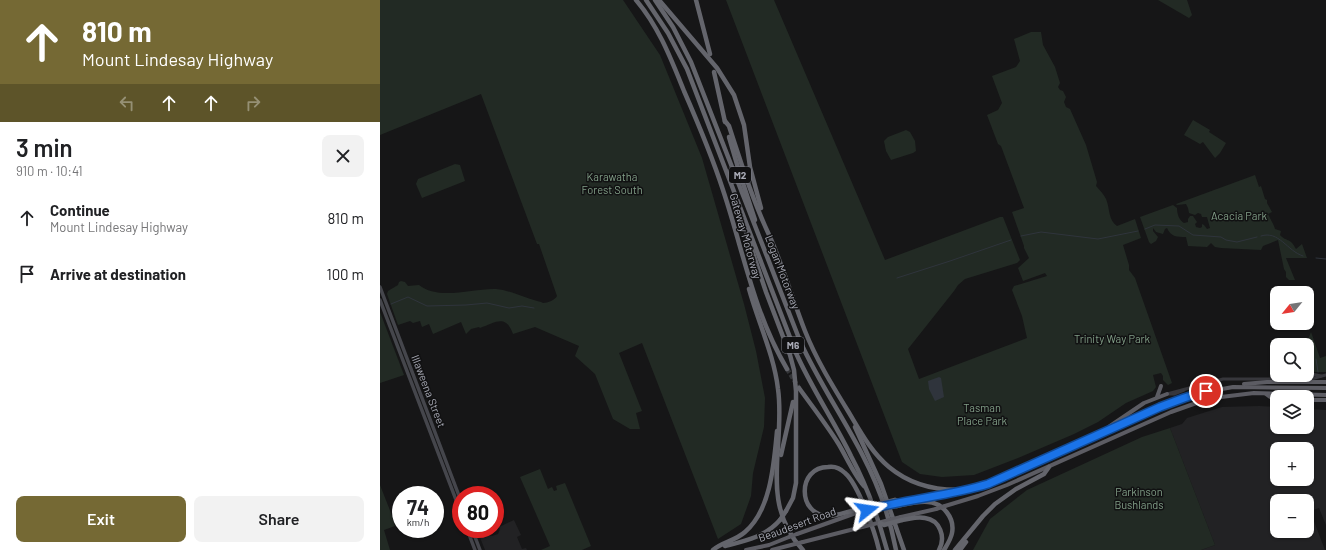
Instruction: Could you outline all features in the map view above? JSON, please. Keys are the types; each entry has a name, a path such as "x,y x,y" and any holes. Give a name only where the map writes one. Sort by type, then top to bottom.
{"highway":[{"name":"Gateway Motorway","path":"636,0 649,17 662,39 690,103 723,190 747,272 766,327 787,370"},
{"name":"Logan Motorway","path":"646,0 668,33 682,58 801,363 814,390 851,455 867,488 887,550"},
{"name":"Logan Motorway","path":"655,0 673,27 691,62 750,216 756,227 805,353 861,452 873,477 889,522 896,550"},
{"path":"659,0 717,68 734,95 742,118 755,187 770,237"},
{"path":"696,0 710,54"},
{"name":"Gateway Motorway","path":"714,72 725,121 739,171 755,218 756,227"},
{"path":"725,121 729,126 755,202 810,342 824,371 873,450 889,467 915,483 936,489 972,489"},
{"path":"712,550 755,538 767,531 780,520 786,511 793,498 796,484 797,389 794,370 736,204 736,194"},
{"path":"747,272 746,278 776,376 780,407 780,433 776,488 780,508 789,530 803,550"},
{"path":"879,550 870,522 862,502 847,475 836,467 826,467 815,471 808,478 804,490 806,500 810,507 816,512 823,515 833,516 856,511 897,502 972,489 1006,477 1170,403 1195,394 1238,385 1260,383 1326,382"},
{"path":"1157,397 1160,386"},
{"path":"1233,387 1326,388"},
{"path":"777,465 780,461 784,438 792,412 794,394 797,389"},
{"path":"797,389 838,442 860,481 867,488"},
{"path":"880,523 884,525 992,491 1192,404 1242,394 1264,393 1326,395"},
{"path":"1264,393 1270,397"},
{"path":"1104,432 1110,426 1137,408 1157,397 1167,394"},
{"path":"1314,400 1326,400"},
{"path":"712,550 736,539 745,532 755,522 764,507 772,468 778,412 780,407"},
{"path":"852,418 852,423 869,455 884,490 904,550"},
{"path":"955,550 971,529 995,504 1016,489 1044,474 1049,467"},
{"path":"878,507 884,508 897,502 927,502 938,505 944,509 949,516 952,528 950,540 944,550"},
{"name":"Beaudesert Road","path":"746,550 789,537 856,511 878,507"},
{"path":"902,519 922,517 935,523 941,530 942,536 939,550"},
{"name":"Beaudesert Road","path":"772,550 880,523"},
{"path":"960,550 969,537 971,529"}],"main road":[{"name":"Illaweena Street","path":"380,287 455,486"},
{"name":"Illaweena Street","path":"380,300 452,489"},
{"path":"470,538 475,550"},
{"path":"475,538 480,550"}],"street":[{"path":"1314,374 1324,376"},
{"path":"1314,378 1324,376"},
{"path":"1167,394 1223,379 1270,378"}],"shaded area":[{"path":"939,377 941,378 944,397 935,401 929,389 928,381"},
{"path":"1222,407 1270,407 1270,434 1314,434 1314,409 1326,410 1326,525 1319,508 1314,510 1314,494 1270,494 1270,538 1314,538 1314,521 1325,550 1201,550 1215,545 1170,428 1182,424 1187,418"},
{"path":"514,520 521,535 517,537 522,549 526,548 527,550 485,550 480,538 504,538 504,525"}],"green space":[{"name":"Karawatha Forest South","path":"380,0 623,0 660,55 702,158 756,351 765,398 764,427 753,473 751,496 741,524 718,539 642,343 619,353 642,411 636,413 640,429 630,429 613,419 595,374 575,356 579,346 535,327 513,334 507,324 500,321 480,328 471,329 466,334 461,322 433,334 429,324 422,327 420,321 413,323 410,321 398,325 387,294 388,291 398,285 401,281 405,282 408,286 419,285 427,290 446,293 496,289 543,303 555,299 557,296 539,244 537,244 481,94 380,135"},
{"name":"Tasman Place Park","path":"726,0 774,0 885,260 1003,217 1020,260 1017,263 965,279 958,285 908,349 919,379 1027,338 1022,316 1012,290 1014,286 1047,276 1045,273 1023,281 1018,268 1029,258 1024,248 1012,212 1024,208 1001,146 998,144 987,115 998,110 1002,103 992,76 1016,67 1020,61 1014,39 1031,32 1041,32 1043,45 1055,67 1060,83 1058,87 1063,91 1066,97 1064,102 1066,107 1070,109 1086,145 1097,182 1096,186 1106,199 1112,221 1117,226 1135,219 1141,238 1123,245 1129,270 1135,278 1172,383 1168,385 1163,380 1161,373 1153,375 1156,387 1153,391 1126,403 1098,422 1018,458 974,475 942,477 920,474 902,462"},
{"path":"1158,0 1187,0 1192,15 1189,18"},
{"path":"1193,120 1210,130 1209,132 1226,143 1215,158 1203,142 1200,144 1184,135"},
{"path":"906,130 910,132 915,141 916,151 891,160 886,151 884,141 888,137"},
{"path":"455,164 460,165 465,181 422,198 416,184 418,179"},
{"name":"Acacia Park","path":"1255,175 1259,187 1261,186 1265,199 1267,200 1272,212 1268,214 1275,229 1281,231 1280,235 1290,241 1296,249 1302,244 1307,258 1286,258 1295,280 1289,280 1286,277 1278,240 1263,246 1261,250 1221,248 1215,247 1211,243 1207,247 1188,246 1186,237 1175,236 1170,233 1167,228 1163,234 1156,232 1153,228 1153,231 1158,237 1156,241 1151,244 1149,242 1140,217 1173,205 1177,208 1179,217 1184,223 1188,222 1190,216 1193,216 1197,222 1195,224 1196,227 1202,227 1202,224 1207,229 1210,228 1207,217 1202,217 1201,214 1198,213 1195,215 1189,213 1186,204 1176,204"},
{"path":"380,312 404,375 380,383"},
{"path":"1311,332 1313,338 1309,338"},
{"path":"1314,341 1320,358 1326,356 1326,372 1315,372"},
{"name":"Parkinson Bushlands","path":"1170,428 1215,545 1201,550 973,550 990,519 1027,490 1142,437"},
{"path":"540,469 548,489 552,487 554,491 557,490 556,486 565,483 591,546 582,550 541,550 550,546 520,477"},
{"path":"380,485 392,516 392,527 384,530 390,550 380,550"}],"waterway":[{"path":"1145,229 1155,225 1179,226 1193,235 1221,237 1226,240 1237,242 1257,237"},
{"path":"1021,236 1041,232 1098,239 1138,231"},
{"path":"1261,236 1267,235 1278,238 1292,250 1303,256"},
{"path":"897,278 1011,240"},
{"path":"1316,258 1326,259"},
{"path":"391,304 408,297 427,306 487,303 509,308 522,306 534,308"},
{"path":"1316,359 1318,372"}],"tunnel":[{"path":"787,369 799,388"}],"route":[{"path":"867,510 901,502 959,492 997,481 1160,407 1206,391"}],"park label":[{"name":"Trinity Way Park","path":"1112,338"}]}
